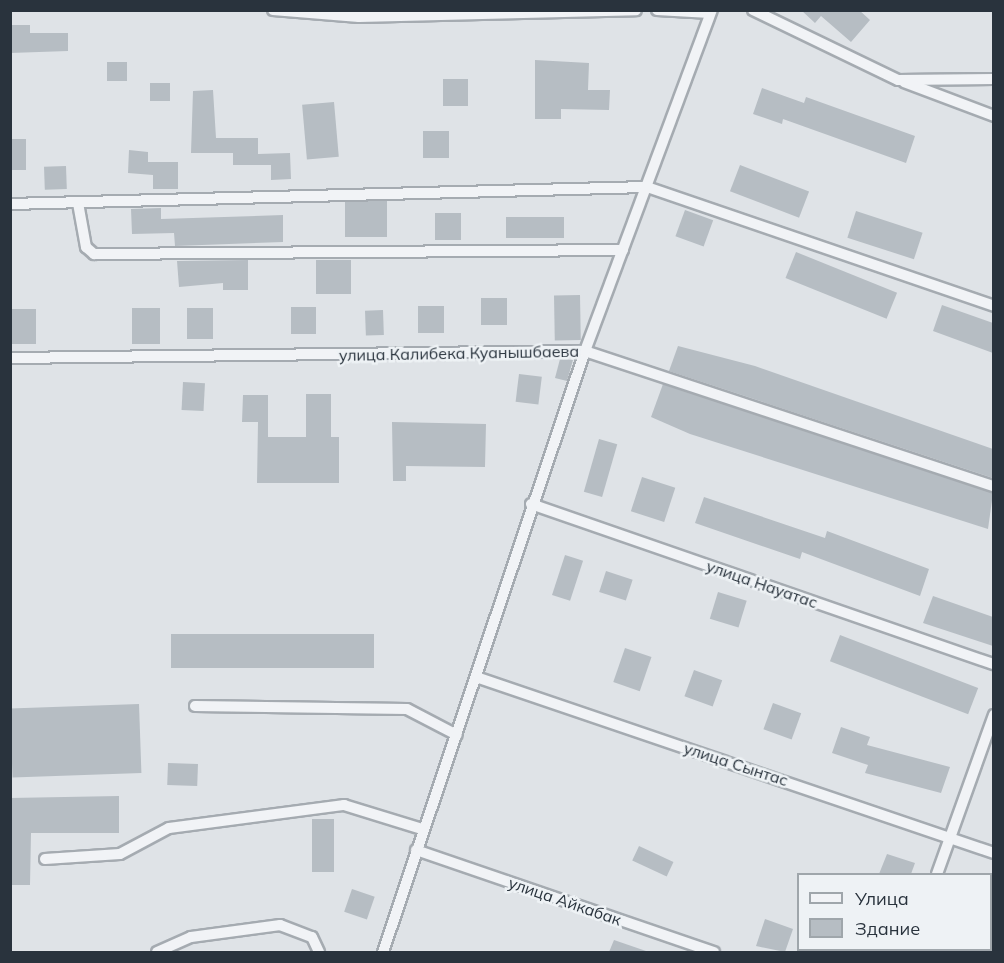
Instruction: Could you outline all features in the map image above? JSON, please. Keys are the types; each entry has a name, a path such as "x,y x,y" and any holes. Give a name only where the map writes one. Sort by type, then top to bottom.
{"street":[{"path":"273,10 359,17 636,10"},
{"path":"383,952 422,829 478,678 531,504 585,351 711,12 657,10"},
{"path":"753,10 898,80 993,116"},
{"path":"898,80 993,79"},
{"path":"10,204 647,187 993,306"},
{"path":"78,203 86,247 94,254 623,250"},
{"name":"улица Калибека Куанышбаева","path":"10,358 585,351 993,486"},
{"name":"улица Науатас","path":"531,504 993,664"},
{"name":"улица Сынтас","path":"478,678 952,837 993,853"},
{"path":"195,706 408,709 457,735"},
{"path":"937,873 952,837 993,715"},
{"path":"45,859 120,854 169,828 344,805 422,829"},
{"name":"улица Айкабак","path":"416,850 714,952"},
{"path":"157,952 191,937 280,925 312,937 319,952"}],"building":[{"path":"801,10 859,10 870,20 851,42 821,16 815,23"},
{"path":"10,25 30,25 30,33 68,33 68,51 10,53"},
{"path":"535,60 589,63 588,90 610,90 609,110 561,109 561,119 535,119"},
{"path":"107,62 127,62 127,81 107,81"},
{"path":"443,79 468,79 468,106 443,106"},
{"path":"150,83 170,83 170,101 150,101"},
{"path":"762,88 804,103 806,97 915,136 906,163 783,119 782,124 753,114"},
{"path":"213,90 216,138 258,138 258,154 290,153 291,179 271,180 271,165 233,165 233,153 191,153 193,91"},
{"path":"334,102 339,157 307,160 302,105"},
{"path":"423,131 449,131 449,158 423,158"},
{"path":"10,139 26,139 26,170 10,170"},
{"path":"129,150 148,152 148,162 178,162 178,189 153,189 153,175 128,173"},
{"path":"740,165 809,192 799,218 730,191"},
{"path":"66,166 67,189 45,190 44,167"},
{"path":"345,201 387,201 387,237 345,237"},
{"path":"161,208 161,219 283,215 283,242 175,246 174,233 132,234 131,209"},
{"path":"685,210 713,220 704,247 675,236"},
{"path":"856,211 923,233 914,259 847,238"},
{"path":"435,213 461,213 461,240 435,240"},
{"path":"506,217 564,217 564,238 506,238"},
{"path":"796,252 897,293 887,319 786,278"},
{"path":"248,260 248,290 223,290 223,283 179,287 177,261"},
{"path":"316,260 351,260 351,294 316,294"},
{"path":"554,295 580,295 581,340 555,340"},
{"path":"481,298 507,298 507,325 481,325"},
{"path":"942,305 993,323 993,353 933,331"},
{"path":"418,306 444,306 444,333 418,333"},
{"path":"291,307 316,307 316,334 291,334"},
{"path":"132,308 160,308 160,344 132,344"},
{"path":"187,308 213,308 213,339 187,339"},
{"path":"10,309 36,309 36,344 10,344"},
{"path":"383,310 384,335 366,336 365,311"},
{"path":"678,346 755,366 993,449 993,478 669,371"},
{"path":"560,359 573,360 567,381 555,378"},
{"path":"519,374 542,377 538,405 516,402"},
{"path":"183,382 205,383 204,411 182,410"},
{"path":"663,384 993,493 988,529 690,434 651,417"},
{"path":"306,394 331,394 331,437 339,437 339,483 257,483 258,422 242,422 243,395 268,395 268,437 306,437"},
{"path":"392,422 486,424 485,467 406,466 406,481 393,481"},
{"path":"599,439 617,444 602,497 584,492"},
{"path":"642,477 675,488 664,522 631,511"},
{"path":"704,497 825,538 827,531 929,569 920,596 802,552 800,559 695,523"},
{"path":"565,555 583,561 570,601 552,595"},
{"path":"606,571 633,580 626,601 599,592"},
{"path":"718,592 747,601 739,628 710,619"},
{"path":"933,596 993,617 993,646 923,623"},
{"path":"171,634 374,634 374,668 171,668"},
{"path":"840,635 978,688 968,714 830,661"},
{"path":"625,648 651,657 640,691 613,682"},
{"path":"694,670 722,680 713,707 684,696"},
{"path":"773,703 801,713 792,740 763,729"},
{"path":"139,704 141,773 12,777 10,709"},
{"path":"841,727 870,737 867,745 950,767 941,793 865,773 868,765 832,753"},
{"path":"168,763 198,764 197,786 167,785"},
{"path":"119,796 119,833 31,833 30,885 10,885 10,798"},
{"path":"312,819 334,819 334,872 312,872"},
{"path":"639,846 673,862 667,877 632,861"},
{"path":"887,854 915,863 911,873 879,873"},
{"path":"352,889 375,897 367,920 344,912"},
{"path":"765,919 793,929 785,952 756,946"},
{"path":"614,940 646,951 646,952 609,952"}]}
